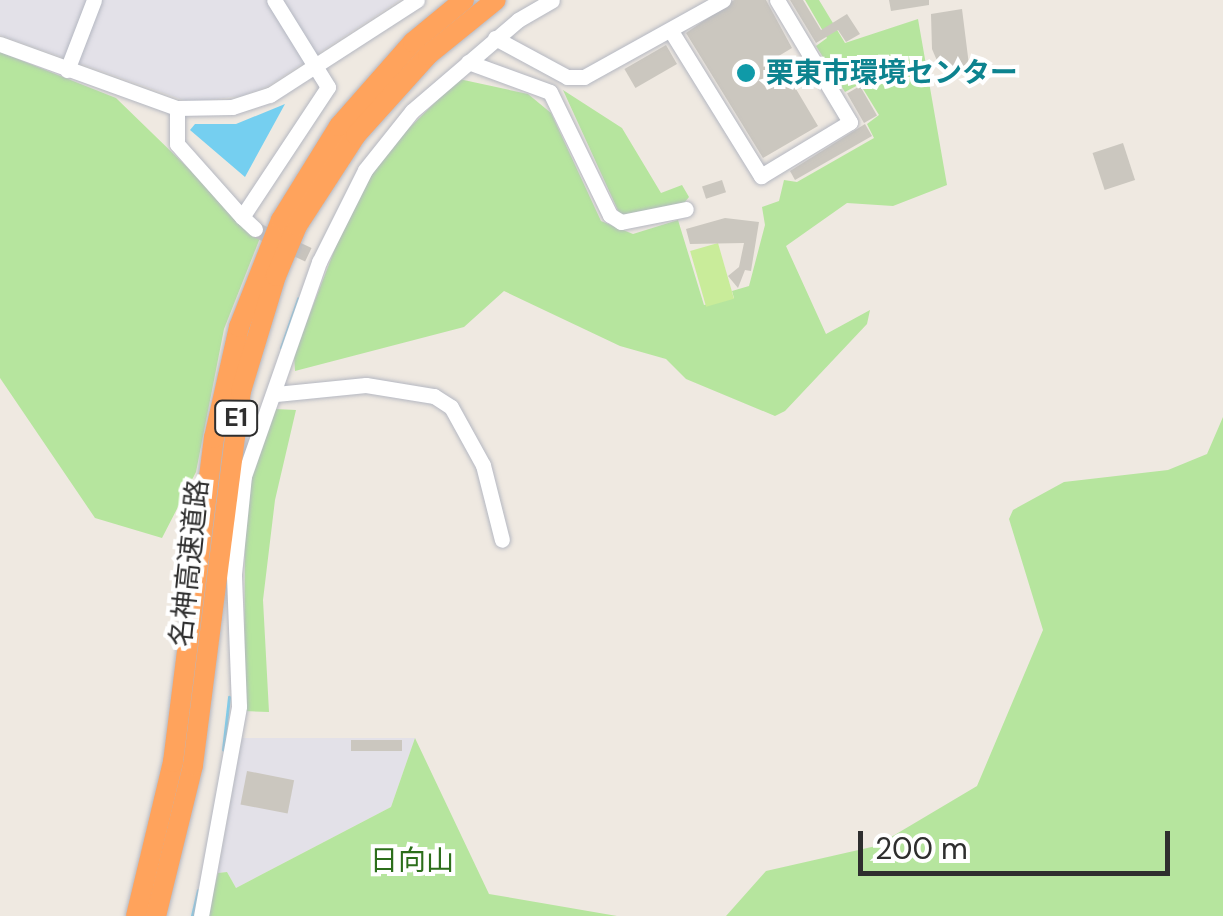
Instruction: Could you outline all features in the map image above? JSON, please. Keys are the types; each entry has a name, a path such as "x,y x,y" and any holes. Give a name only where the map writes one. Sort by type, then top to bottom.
{"highway":[{"name":"名神高速道路","path":"136,916 173,762 214,438 239,327 282,220 340,126 413,42 464,0"},
{"name":"名神高速道路","path":"156,916 193,765 241,391 276,276 306,211 356,135 428,56 496,0"}],"street":[{"path":"68,70 96,0"},
{"path":"242,216 325,98 318,67 274,0"},
{"path":"0,44 177,108 245,103 318,67 417,0"},
{"path":"201,916 239,706 234,574 244,476 276,394 314,258 364,170 412,112 495,38 552,0"},
{"path":"495,38 567,77 584,77 723,0"},
{"path":"671,31 761,176 850,122 778,0"},
{"path":"468,62 550,92 610,215 621,222 686,209"},
{"path":"177,108 176,144 255,229"},
{"path":"276,394 366,385 434,396 452,407 483,465 502,540"}],"shaded area":[{"path":"0,0 400,0 268,86 242,96 189,102 0,35"},
{"path":"242,738 415,738 391,807 236,888 227,872 218,873"}],"green space":[{"path":"805,0 819,0 845,43 918,19 947,185 893,206 847,203 786,246 826,334 870,310 867,324 785,411 775,416 686,379 666,359 620,346 504,291 464,327 295,371 294,355 353,202 394,143 459,79 528,94 551,113 601,221 633,234 678,220 704,305 734,298 732,291 749,286 765,225 762,207 779,201 784,180 797,182 874,138 867,124 879,115 860,84 845,92 816,46 827,38"},
{"path":"0,52 116,98 260,238 224,329 196,472 162,538 95,518 0,378"},
{"path":"563,90 622,128 661,193 682,185 689,197 684,203 621,217"},
{"path":"718,243 734,299 706,307 690,251"},
{"path":"275,409 296,410 275,500 263,600 269,712 244,711 245,526 254,463"},
{"path":"1223,417 1223,916 726,916 766,871 876,846 977,786 1043,630 1009,519 1013,510 1064,482 1168,470 1207,454"},
{"name":"日向山","path":"415,738 489,894 617,916 207,916 218,873 227,872 236,888 391,807"}],"water":[{"path":"285,104 245,177 190,130 195,124 236,124"}],"building":[{"name":"栗東市環境センター","path":"734,0 766,0 792,48 777,57 818,126 763,158 686,33"},
{"path":"790,0 803,0 821,30 847,14 860,34 846,42 838,30 816,43"},
{"path":"889,0 929,0 929,5 891,11"},
{"path":"962,9 969,65 941,70 932,49 931,14"},
{"path":"666,45 677,64 635,88 624,69"},
{"path":"860,86 877,115 864,123 847,94"},
{"path":"865,124 872,136 795,180 790,171"},
{"path":"1123,143 1135,180 1105,190 1093,153"},
{"path":"722,180 726,192 706,199 702,186"},
{"path":"725,218 759,222 751,271 745,270 738,288 728,276 739,267 744,243 690,244 686,229"},
{"path":"351,740 402,740 402,751 351,751"},
{"path":"247,771 294,780 288,814 241,804"}],"waterway":[{"path":"281,348 298,299"},
{"path":"223,750 229,697"},
{"path":"192,916 198,891"}],"tunnel":[{"path":"255,229 308,254"}],"place":[{"name":"栗東市環境センター","path":"746,73"}]}
